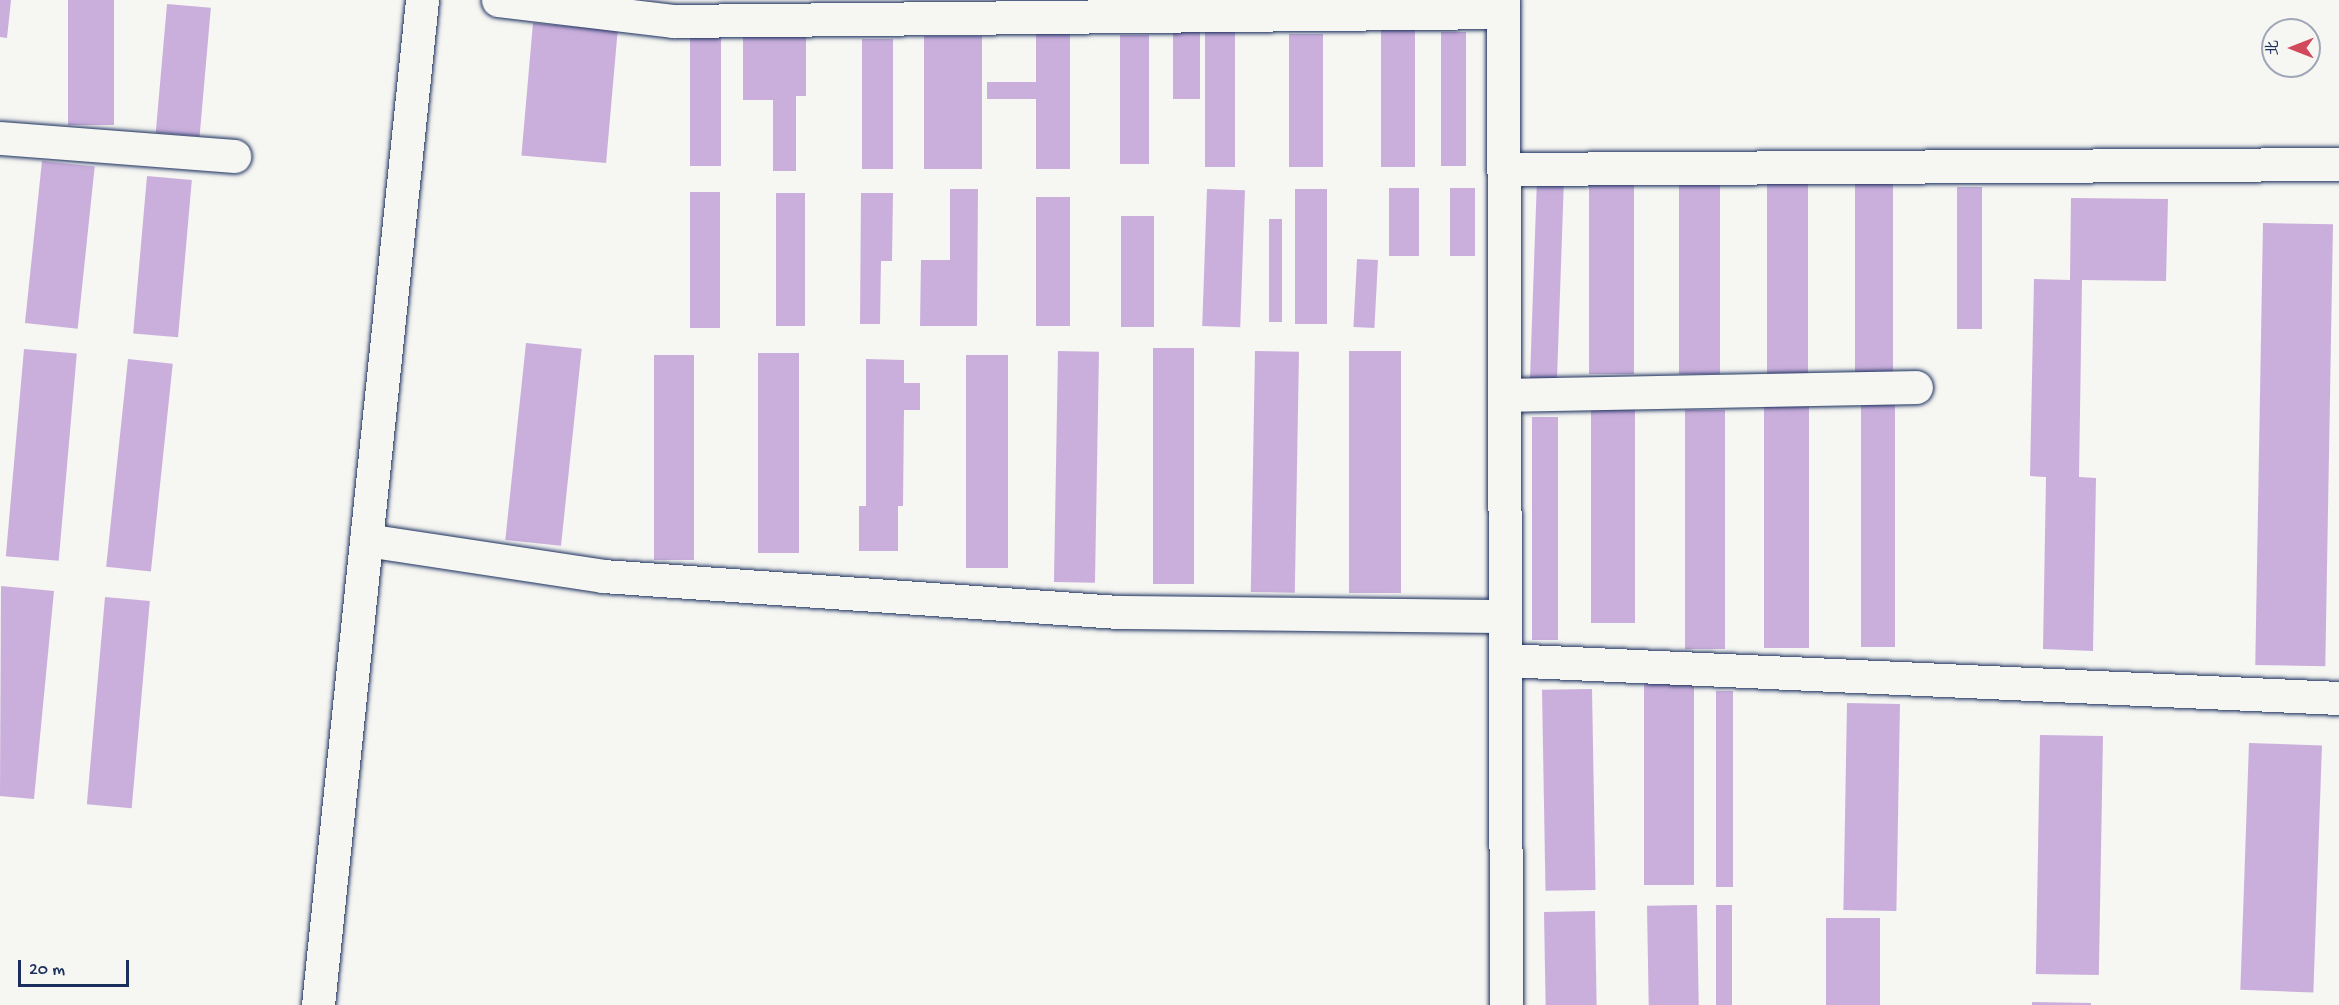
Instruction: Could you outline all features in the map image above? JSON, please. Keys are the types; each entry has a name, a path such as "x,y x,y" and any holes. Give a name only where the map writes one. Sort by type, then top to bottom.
{"street":[{"path":"318,1005 422,0"},
{"path":"498,0 673,21 1503,6 1506,1005"},
{"path":"0,138 234,156"},
{"path":"1504,170 2339,164"},
{"path":"1504,395 1916,387"},
{"path":"366,540 603,576 1107,611 1505,616"},
{"path":"1505,660 2339,698"}],"building":[{"path":"0,0 11,0 7,38 0,37"},
{"path":"68,0 114,0 114,125 68,125"},
{"path":"167,4 211,8 200,136 156,133"},
{"path":"533,23 618,30 606,163 521,155"},
{"path":"1381,29 1415,29 1415,167 1381,167"},
{"path":"1205,31 1235,31 1235,167 1205,167"},
{"path":"1173,32 1200,32 1200,99 1173,99"},
{"path":"1441,32 1466,32 1466,166 1441,166"},
{"path":"1036,33 1070,33 1070,169 1036,169 1036,99 987,99 987,82 1036,82"},
{"path":"1289,34 1323,34 1323,167 1289,167"},
{"path":"1120,35 1149,35 1149,164 1120,164"},
{"path":"690,36 721,36 721,166 690,166"},
{"path":"743,36 806,36 806,96 796,96 796,171 773,171 773,100 743,100"},
{"path":"924,36 982,36 982,169 924,169"},
{"path":"862,39 893,39 893,169 862,169"},
{"path":"42,161 95,167 78,329 25,323"},
{"path":"147,176 192,180 178,337 133,333"},
{"path":"1589,177 1634,177 1634,374 1589,374"},
{"path":"1537,178 1564,179 1557,383 1530,382"},
{"path":"1767,178 1808,178 1808,374 1767,374"},
{"path":"1679,180 1720,180 1720,374 1679,374"},
{"path":"1855,184 1893,184 1893,372 1855,372"},
{"path":"1957,187 1982,187 1982,329 1957,329"},
{"path":"1389,188 1419,188 1419,256 1389,256"},
{"path":"1450,188 1475,188 1475,256 1450,256"},
{"path":"950,189 978,189 977,326 920,326 921,260 950,260"},
{"path":"1207,189 1245,190 1240,327 1202,326"},
{"path":"1295,189 1327,189 1327,324 1295,324"},
{"path":"690,192 720,192 720,328 690,328"},
{"path":"776,193 805,193 805,326 776,326"},
{"path":"861,193 893,193 892,261 881,261 880,324 860,324"},
{"path":"1036,197 1070,197 1070,326 1036,326"},
{"path":"2071,198 2168,199 2166,281 2082,280 2079,477 2096,478 2093,651 2043,649 2046,477 2030,476 2034,279 2070,280"},
{"path":"1121,216 1154,216 1154,327 1121,327"},
{"path":"1269,219 1282,219 1282,322 1269,322"},
{"path":"2263,223 2333,224 2325,666 2255,665"},
{"path":"1357,259 1378,260 1374,328 1353,327"},
{"path":"526,343 582,349 561,546 505,540"},
{"path":"1153,348 1194,348 1194,584 1153,584"},
{"path":"24,349 77,354 59,561 6,556"},
{"path":"1058,351 1099,352 1095,583 1054,582"},
{"path":"1255,351 1299,352 1295,593 1251,592"},
{"path":"1349,351 1401,351 1401,593 1349,593"},
{"path":"758,353 799,353 799,553 758,553"},
{"path":"654,355 694,355 694,560 654,560"},
{"path":"966,355 1008,355 1008,568 966,568"},
{"path":"128,359 173,364 151,572 106,567"},
{"path":"866,359 904,360 904,383 920,383 920,410 904,410 903,506 898,506 898,551 859,551 859,506 866,506"},
{"path":"1861,403 1895,403 1895,647 1861,647"},
{"path":"1764,404 1809,404 1809,648 1764,648"},
{"path":"1591,407 1635,407 1635,623 1591,623"},
{"path":"1685,410 1725,410 1725,649 1685,649"},
{"path":"1532,417 1558,417 1558,640 1532,640"},
{"path":"1,586 54,591 34,799 0,796"},
{"path":"105,597 150,601 132,808 87,804"},
{"path":"1644,684 1694,684 1694,885 1644,885"},
{"path":"1592,689 1596,890 1546,891 1542,690"},
{"path":"1716,691 1733,691 1733,887 1716,887"},
{"path":"1847,703 1900,704 1896,911 1843,910"},
{"path":"2040,735 2103,736 2099,975 2036,974"},
{"path":"2249,743 2322,746 2313,992 2240,990"},
{"path":"1697,905 1699,1005 1649,1005 1647,906"},
{"path":"1716,905 1732,905 1732,1005 1716,1005"},
{"path":"1595,911 1597,1005 1546,1005 1544,912"},
{"path":"1826,918 1880,918 1880,1005 1826,1005"},
{"path":"2032,1002 2091,1003 2091,1005 2032,1005"}]}
